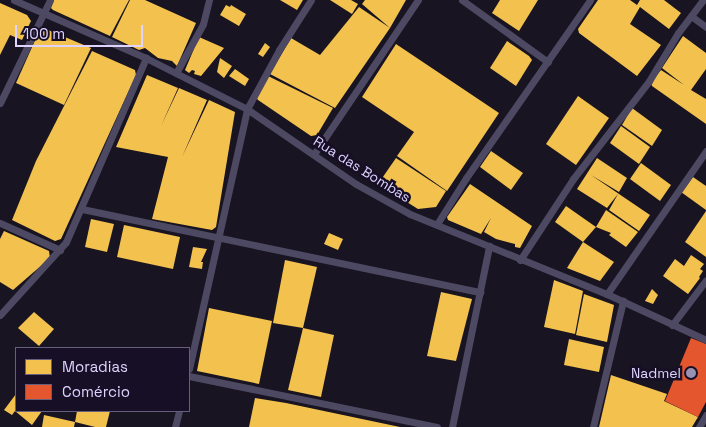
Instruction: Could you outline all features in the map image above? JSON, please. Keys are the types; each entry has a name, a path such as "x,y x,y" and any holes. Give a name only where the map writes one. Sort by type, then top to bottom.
{"street":[{"name":"Rua das Bombas","path":"14,0 146,58 246,109 384,201 520,260 607,294 706,340"},
{"path":"0,103 50,0"},
{"path":"176,73 203,24 209,0"},
{"path":"190,364 246,109 279,50 311,0"},
{"path":"314,154 418,0"},
{"path":"462,0 548,62"},
{"path":"437,224 466,178 590,0"},
{"path":"520,260 573,179 649,81 678,33 703,0"},
{"path":"691,16 706,26"},
{"path":"0,315 60,250 82,209 146,58"},
{"path":"607,294 706,151"},
{"path":"82,209 480,292"},
{"path":"0,224 60,250"},
{"path":"452,427 489,246"},
{"path":"672,325 706,280"},
{"path":"593,427 622,301"},
{"path":"190,376 437,427"},
{"path":"175,427 179,412"},
{"path":"699,427 706,415"}],"building: Moradias":[{"path":"54,0 129,0 110,36 53,10 51,8"},
{"path":"130,0 145,0 196,23 177,66 172,61 158,58 145,48 139,50 112,37"},
{"path":"280,0 303,0 297,10"},
{"path":"330,0 351,0 358,4 352,14"},
{"path":"365,0 406,0 390,28 362,4"},
{"path":"500,0 538,0 519,31 492,13"},
{"path":"598,0 630,0 637,5 640,0 664,0 681,13 669,29 640,7 630,24 661,45 637,76 579,33 578,29"},
{"path":"0,3 27,15 31,21 22,40 10,35 0,55"},
{"path":"226,5 230,7 231,5 246,14 239,26 220,15"},
{"path":"359,7 390,28 335,108 270,74 291,38 320,55"},
{"path":"41,27 91,48 64,105 16,83"},
{"path":"683,36 706,53 706,69 691,90 706,99 706,124 652,86 651,82 661,70 684,85 662,68"},
{"path":"199,37 224,48 201,76 194,74 195,71 192,70 189,73 185,70"},
{"path":"507,41 532,60 516,86 490,68"},
{"path":"265,43 270,47 263,57 258,54"},
{"path":"396,44 499,113 447,191 397,156 414,132 362,97"},
{"path":"92,51 135,70 136,75 61,239 55,241 12,220 36,161"},
{"path":"220,58 232,66 224,78 217,72"},
{"path":"235,69 249,79 245,86 229,76"},
{"path":"147,75 178,88 161,126 179,88 207,100 182,157 209,100 235,112 216,227 212,230 152,219 168,157 116,147"},
{"path":"268,76 333,108 317,135 311,136 258,100 256,97"},
{"path":"578,96 609,118 576,165 546,144"},
{"path":"632,108 662,130 652,146 622,125"},
{"path":"621,126 650,147 639,164 610,143"},
{"path":"491,151 523,173 511,190 480,167"},
{"path":"396,158 446,191 436,207 418,209 378,184"},
{"path":"597,158 627,178 619,192 591,175 650,215 639,231 609,210 618,194 607,208 577,189"},
{"path":"641,163 671,185 660,201 630,179"},
{"path":"693,177 706,186 706,210 681,192"},
{"path":"470,184 532,226 520,248 515,247 515,244 496,239 484,232 491,218 481,234 448,220 447,217"},
{"path":"566,206 596,227 583,242 555,222"},
{"path":"606,210 638,232 626,247 609,235 611,233 596,227"},
{"path":"706,211 706,257 685,242"},
{"path":"91,219 114,224 107,252 85,247"},
{"path":"124,225 180,237 173,269 117,257"},
{"path":"4,231 49,251 50,258 13,290 0,282 0,239"},
{"path":"329,233 343,239 338,250 324,244"},
{"path":"583,242 614,262 600,281 567,268"},
{"path":"193,247 207,249 201,262 203,262 202,269 189,267"},
{"path":"691,255 704,264 700,269 703,271 700,278 688,294 663,276 675,259 684,266"},
{"path":"285,260 317,267 303,328 273,323"},
{"path":"554,280 583,291 575,334 544,327"},
{"path":"652,289 658,295 653,304 645,301"},
{"path":"441,292 472,299 456,361 427,356"},
{"path":"584,294 614,305 607,342 576,335"},
{"path":"209,308 272,321 259,384 197,371"},
{"path":"34,312 54,329 39,346 18,328"},
{"path":"303,328 334,335 321,397 288,390"},
{"path":"569,339 604,347 599,372 564,365"},
{"path":"611,375 667,394 664,401 698,417 692,427 599,427"},
{"path":"15,395 15,411 12,415 4,410"},
{"path":"255,398 286,403 400,427 249,427"},
{"path":"16,412 41,412 32,425"},
{"path":"77,412 110,412 106,427 95,427 75,422"},
{"path":"44,415 75,422 74,427 42,427"}],"building: Comércio":[{"name":"Nadmel","path":"691,338 706,344 706,402 698,417 665,401"}],"place":[{"name":"Nadmel","path":"691,373"}]}
